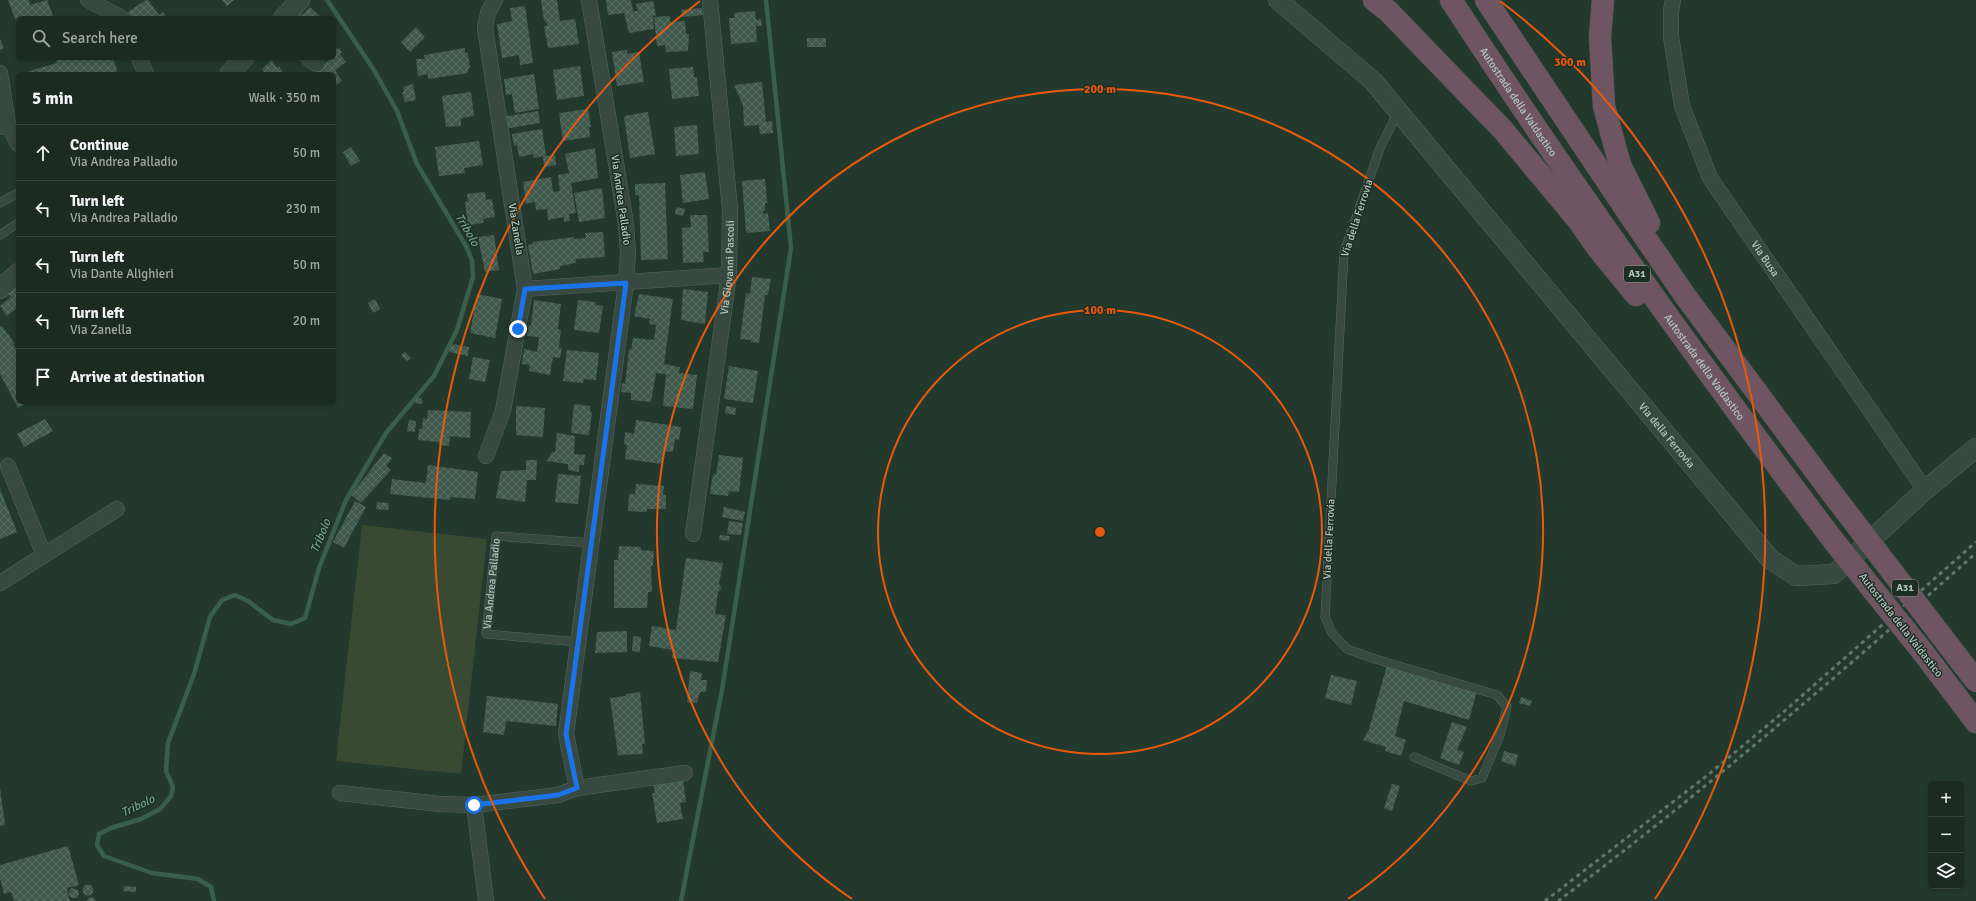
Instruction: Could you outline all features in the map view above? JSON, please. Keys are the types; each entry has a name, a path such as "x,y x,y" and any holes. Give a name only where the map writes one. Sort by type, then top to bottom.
{"highway":[{"name":"A31","path":"1374,0 1388,11 1503,130 1578,220 1599,250 1792,485"},
{"name":"Autostrada della Valdastico","path":"1451,0 1591,209 1683,338 1833,540 1922,651 1976,722"},
{"name":"A31","path":"1486,0 1631,217 1748,381 1976,681"},
{"name":"A31","path":"1603,0 1600,37 1604,106 1620,165 1645,217 1748,381"}],"street":[{"path":"88,0 118,16"},
{"path":"285,16 300,0"},
{"name":"Via Zanella","path":"486,456 503,411 525,289 485,28 488,13 495,0"},
{"name":"Via Andrea Palladio","path":"577,788 566,734 626,283 628,253 626,224 589,0"},
{"name":"Via Giovanni Pascoli","path":"693,534 729,274 730,209 710,0"},
{"name":"Via della Ferrovia","path":"1278,0 1373,81 1770,559 1796,576 1834,574 1925,490 1976,448"},
{"name":"Via Busa","path":"1674,0 1671,11 1670,37 1682,106 1710,178 1925,490"},
{"path":"140,60 145,72"},
{"path":"231,72 242,60"},
{"path":"0,72 4,126 16,141"},
{"path":"525,289 626,283 729,274"},
{"path":"0,289 16,275"},
{"path":"8,466 44,555"},
{"path":"0,583 117,509"},
{"path":"340,793 440,804 474,805 558,795 577,788 686,773"},
{"path":"474,805 486,901"}],"lane":[{"name":"Via della Ferrovia","path":"1398,111 1380,148 1344,252 1325,617 1332,633 1347,649 1375,659 1497,695 1507,707 1500,735 1482,778 1471,781 1414,757"},
{"path":"0,203 16,193"},
{"path":"0,235 16,224"},
{"name":"Via Andrea Palladio","path":"579,642 486,634 496,536 592,543"}],"green space":[{"path":"362,525 487,539 461,774 336,761"}],"building":[{"path":"8,0 29,0 30,5 47,0 53,16 16,16 16,22"},
{"path":"148,0 159,15 163,12 166,16 131,16 128,12"},
{"path":"222,0 234,0 227,6"},
{"path":"541,0 557,0 560,21 575,19 579,44 548,48 544,26 547,26 546,20 544,21"},
{"path":"606,0 631,0 633,11 638,11 636,4 653,1 656,15 653,16 654,29 629,33 624,13 608,15"},
{"path":"525,6 533,63 520,65 519,55 502,58 497,24 512,21 510,8"},
{"path":"310,7 320,16 290,16 296,9 302,15"},
{"path":"702,8 703,15 682,17 681,10"},
{"path":"755,11 756,20 761,19 762,26 756,26 757,42 731,44 729,18 735,18 734,13"},
{"path":"670,16 670,22 685,21 686,34 689,34 688,51 666,52 665,45 657,46 654,17"},
{"path":"416,27 425,37 410,52 401,42"},
{"path":"807,38 826,38 826,47 807,47"},
{"path":"0,39 4,48 0,50"},
{"path":"336,48 339,48 342,52 340,54 346,62 335,70 342,81 336,85 336,72 314,72 329,60 336,60"},
{"path":"465,48 465,53 468,53 470,68 468,69 468,73 428,79 428,74 418,76 416,59 425,59 424,55"},
{"path":"627,50 627,54 639,52 644,82 617,86 612,52"},
{"path":"56,60 114,60 117,72 26,72 57,63"},
{"path":"272,60 277,68 279,66 283,72 264,72 262,69"},
{"path":"580,66 584,96 557,100 553,70"},
{"path":"693,67 694,77 697,77 699,96 672,99 669,69"},
{"path":"534,74 539,109 515,113 512,94 506,95 504,79"},
{"path":"762,82 766,122 772,121 773,133 760,134 759,125 744,126 743,105 734,85"},
{"path":"413,84 416,100 405,102 402,92 404,92 403,87"},
{"path":"471,92 474,116 461,118 461,126 446,127 442,96"},
{"path":"588,109 591,127 589,127 590,137 563,141 559,113"},
{"path":"538,111 540,123 503,129 502,117"},
{"path":"648,112 655,154 630,158 624,116"},
{"path":"697,125 699,154 676,156 674,127"},
{"path":"542,129 546,156 555,155 556,165 544,167 543,156 534,158 533,154 519,157 517,145 514,146 512,134"},
{"path":"479,141 483,165 464,168 465,173 439,176 435,147"},
{"path":"351,147 360,161 351,166 343,152"},
{"path":"595,148 598,178 571,183 576,213 569,214 570,221 564,222 564,217 548,220 547,209 536,210 535,202 526,204 523,182 551,177 553,192 560,191 558,175 569,173 565,154"},
{"path":"705,172 709,199 683,203 680,175"},
{"path":"765,179 767,203 765,203 765,211 763,211 763,214 768,213 770,231 746,233 742,181"},
{"path":"665,183 668,259 641,260 639,195 635,195 635,184"},
{"path":"602,188 605,218 579,222 574,193"},
{"path":"485,192 486,200 492,199 495,217 483,219 484,223 468,225 465,202 468,202 467,194"},
{"path":"676,207 685,209 683,216 675,214"},
{"path":"690,215 707,215 709,252 703,252 704,262 683,263 682,228 691,227"},
{"path":"603,232 605,257 576,259 576,263 560,266 560,269 533,274 528,245 533,244 533,242 574,237 574,239 586,238 585,233"},
{"path":"494,235 499,270 485,272 478,237"},
{"path":"752,277 771,279 768,295 765,295 759,343 751,342 751,340 740,339 746,293 750,294"},
{"path":"16,287 16,309 7,316 0,306 11,297 8,293"},
{"path":"683,289 708,292 705,324 681,320"},
{"path":"477,294 502,299 495,338 470,333"},
{"path":"639,294 673,299 664,364 680,367 679,373 697,375 693,409 663,406 666,374 656,373 651,402 631,400 631,393 621,392 622,383 625,384 629,349 631,350 633,338 654,340 656,325 649,324 650,319 634,316"},
{"path":"375,299 380,309 373,313 368,303"},
{"path":"534,300 561,304 558,329 561,330 559,348 562,348 560,358 553,357 550,375 529,371 530,365 522,364 524,349 537,352 539,337 527,336 529,325 531,326"},
{"path":"578,300 596,302 595,305 603,306 599,333 574,330"},
{"path":"2,326 15,344 13,345 16,349 16,404 25,404 18,408 0,374 0,327"},
{"path":"452,344 469,347 468,356 449,352"},
{"path":"567,350 599,353 596,380 584,379 583,383 563,381"},
{"path":"405,352 411,358 407,361 401,355"},
{"path":"473,357 490,360 485,382 469,379"},
{"path":"729,366 758,371 753,403 724,399"},
{"path":"416,398 422,398 422,404 415,403"},
{"path":"574,404 590,406 590,412 592,412 589,435 571,433"},
{"path":"516,406 545,408 543,437 516,435"},
{"path":"726,406 736,408 735,415 725,413"},
{"path":"428,410 471,412 470,438 450,436 449,446 439,445 439,442 418,440 419,429 422,429 423,418 427,419"},
{"path":"45,419 53,431 24,447 17,434"},
{"path":"409,420 416,421 415,432 407,431"},
{"path":"636,420 681,427 679,440 675,439 673,452 664,451 662,464 625,459 627,445 624,444 625,432 634,434"},
{"path":"557,433 575,436 574,454 585,455 584,465 579,465 579,472 568,470 568,464 547,461 552,452 555,452"},
{"path":"384,453 392,458 386,466 391,470 361,503 351,495"},
{"path":"719,455 743,458 739,492 729,491 728,496 710,494 713,474 716,475"},
{"path":"526,460 537,460 536,480 527,480 525,502 496,498 501,471 526,470"},
{"path":"428,465 478,472 475,499 450,497 450,500 390,494 392,479 426,483"},
{"path":"558,474 581,476 578,504 555,502"},
{"path":"636,484 664,486 663,495 666,495 666,509 647,509 647,512 628,511 629,494 635,494"},
{"path":"0,489 17,532 0,539"},
{"path":"355,501 366,507 344,548 333,542"},
{"path":"377,502 389,503 388,510 376,509"},
{"path":"724,507 745,512 743,521 722,517"},
{"path":"729,521 743,523 741,535 727,534"},
{"path":"720,535 730,536 729,541 719,540"},
{"path":"619,546 641,547 641,550 654,551 653,566 651,566 652,592 648,592 647,608 614,608 614,560 618,560"},
{"path":"686,558 723,563 719,584 722,588 718,592 715,614 726,615 718,662 672,658 673,650 649,646 652,626 676,630"},
{"path":"627,631 627,652 595,653 597,632"},
{"path":"633,636 641,637 640,652 632,651"},
{"path":"1387,665 1477,691 1469,720 1404,701 1395,736 1406,740 1401,756 1385,751 1386,747 1363,740 1369,729"},
{"path":"690,671 702,673 701,680 707,680 706,692 700,692 697,703 687,702"},
{"path":"1331,675 1357,681 1351,705 1325,698"},
{"path":"640,692 645,744 642,744 643,754 618,755 610,698"},
{"path":"487,696 558,704 556,726 506,721 504,735 483,732"},
{"path":"1521,697 1532,701 1530,706 1519,703"},
{"path":"1452,722 1467,727 1457,750 1464,752 1459,765 1440,758"},
{"path":"1504,751 1518,755 1515,766 1501,761"},
{"path":"683,779 686,802 680,803 683,819 657,823 652,793 655,793 653,784"},
{"path":"1392,784 1400,786 1392,811 1384,808"},
{"path":"0,788 5,825 0,826"},
{"path":"68,846 79,885 67,888 70,901 14,901 11,892 4,894 0,878 0,865"},
{"path":"86,885 90,885 92,886 92,894 86,895 83,892 83,888"},
{"path":"124,886 136,887 136,892 123,891"},
{"path":"71,888 78,890 79,895 77,898 73,898 68,895"},
{"path":"90,897 94,898 96,901 86,901"}],"waterway":[{"name":"Tribolo","path":"214,901 211,887 198,879 152,873 104,856 97,845 99,834 111,828 141,819 160,809 171,796 173,787 166,771 168,743 194,674 210,617 222,600 235,595 248,601 273,620 291,624 305,618 319,568 346,500 386,433 434,376 457,330 473,277 472,260 466,246 417,164 397,111 374,70 327,0"},
{"path":"681,901 722,690 791,248 766,0"}],"railway":[{"path":"1545,901 1709,774 1787,709 1976,542"},
{"path":"1558,901 1666,818 1771,732 1976,553"}],"route":[{"path":"474,805 558,795 577,788 566,734 626,283 525,289 518,329"}]}
